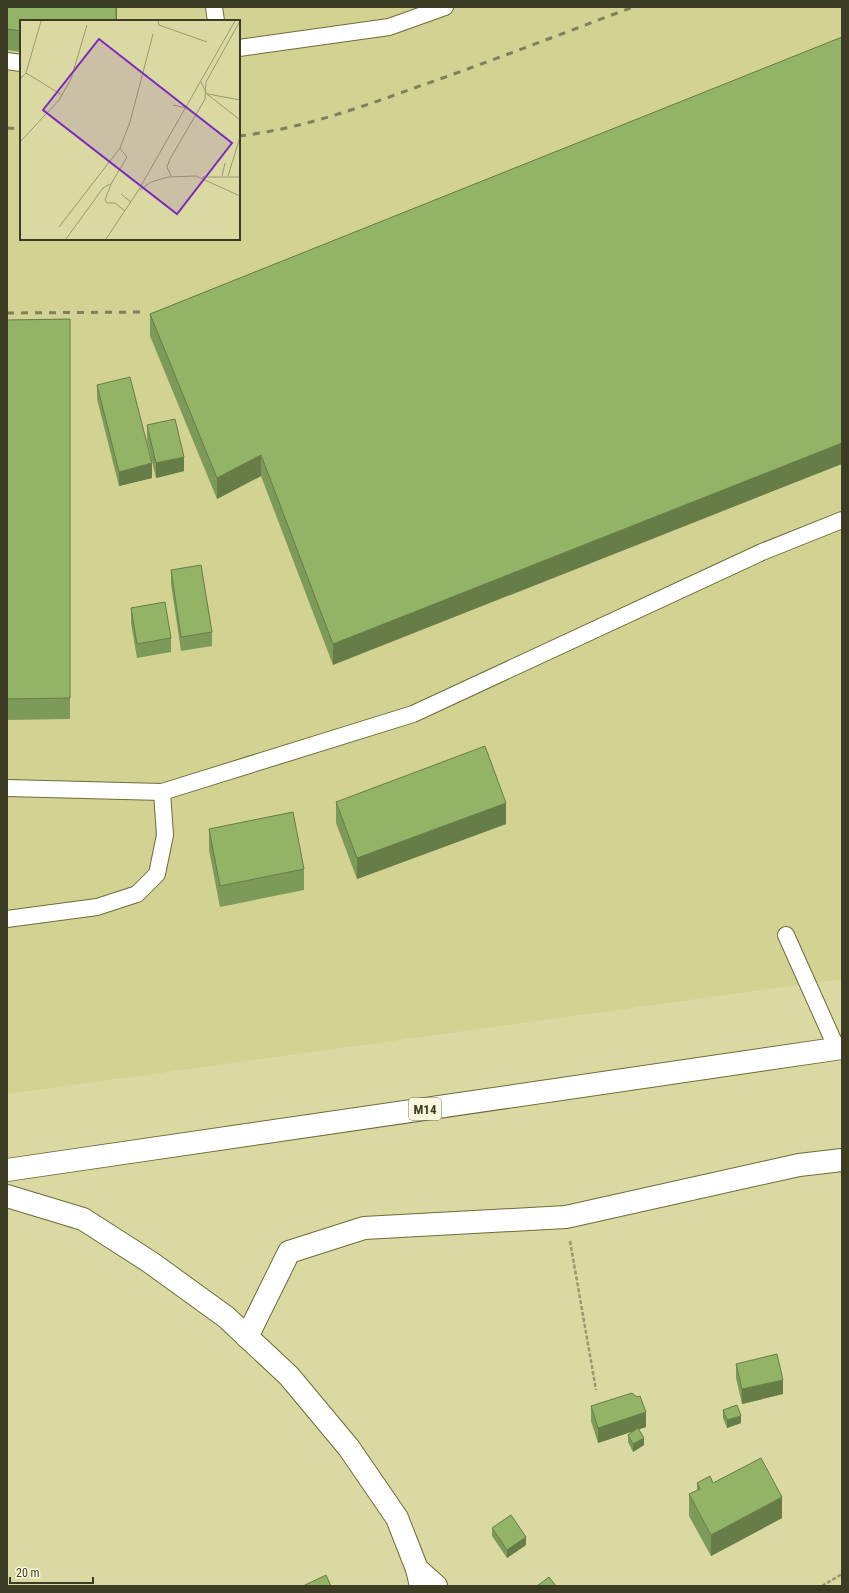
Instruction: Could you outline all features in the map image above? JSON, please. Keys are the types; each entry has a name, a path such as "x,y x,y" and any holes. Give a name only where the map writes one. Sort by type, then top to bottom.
{"main road":[{"name":"M14","path":"7,1170 840,1049"},
{"path":"248,1337 289,1252 364,1228 566,1217 799,1165 842,1160"},
{"path":"7,1196 83,1219 163,1271 226,1317 289,1376 349,1448 397,1518 419,1577 436,1586"}],"lane":[{"path":"214,7 216,20"},
{"path":"240,48 389,27 445,7"},
{"path":"7,61 20,63"},
{"path":"7,788 162,792 413,714 762,552 842,520"},
{"path":"7,919 97,908 137,894 157,874 165,835 162,792"},
{"path":"786,935 840,1049"}],"path":[{"path":"566,1217 596,1390"},
{"path":"822,1586 842,1574"}],"shaded area":[{"path":"7,7 842,7 842,979 7,1094"}],"building":[{"path":"7,7 116,7 116,20 20,20 20,31 7,29"},
{"path":"842,37 842,443 333,644 261,455 217,478 150,314"},
{"path":"70,319 70,698 7,699 7,320"},
{"path":"130,377 152,463 119,472 97,385"},
{"path":"175,419 184,457 156,463 147,425"},
{"path":"201,565 212,632 181,637 171,570"},
{"path":"165,602 171,638 137,644 131,608"},
{"path":"485,746 506,803 357,858 336,802"},
{"path":"293,812 304,869 220,886 209,829"},
{"path":"777,1354 783,1380 742,1389 736,1364"},
{"path":"632,1393 637,1397 640,1396 646,1412 598,1428 591,1406"},
{"path":"737,1405 741,1416 727,1420 723,1410"},
{"path":"638,1428 644,1438 633,1444 628,1435"},
{"path":"761,1458 782,1497 711,1535 689,1494 700,1489 697,1483 710,1476 713,1483"},
{"path":"511,1515 526,1537 507,1550 492,1528"},
{"path":"326,1575 331,1586 303,1586"},
{"path":"549,1577 556,1586 537,1586"}],"railway":[{"path":"240,136 262,133 307,123 351,110 471,68 633,7"},
{"path":"7,128 20,129"},
{"path":"7,313 145,312"}]}
